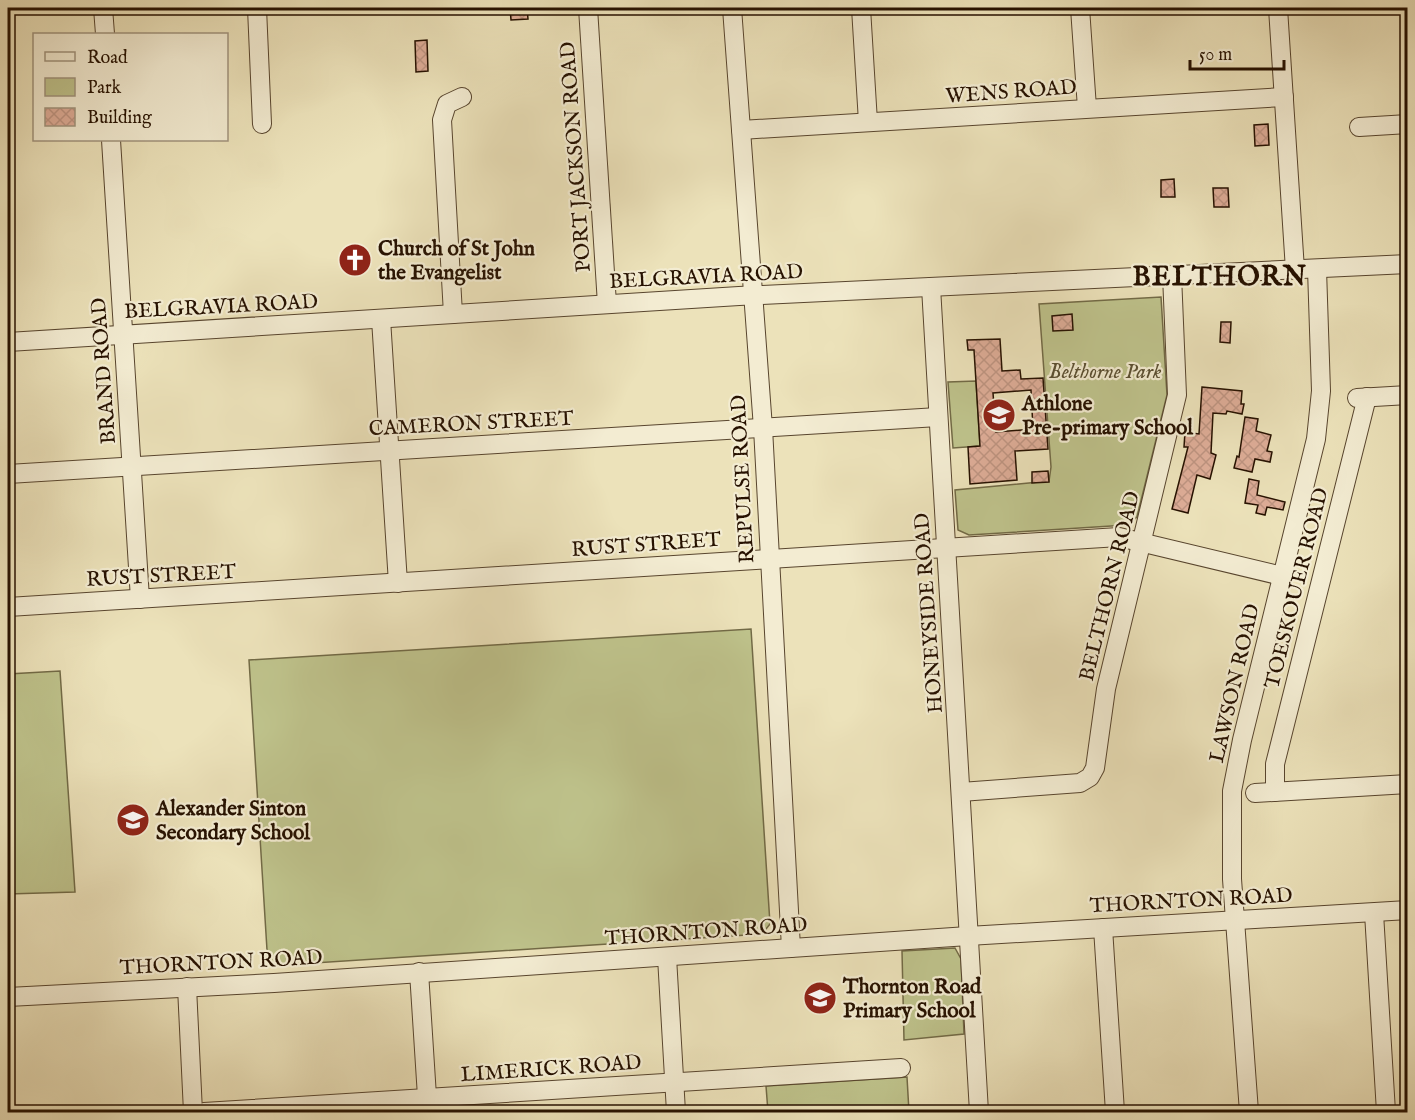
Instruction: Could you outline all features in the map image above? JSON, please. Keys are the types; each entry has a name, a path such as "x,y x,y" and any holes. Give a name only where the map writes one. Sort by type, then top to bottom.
{"street":[{"path":"103,8 105,33"},
{"path":"257,8 262,124"},
{"name":"PORT JACKSON ROAD","path":"588,8 607,304"},
{"name":"REPULSE ROAD","path":"732,8 763,428 791,948"},
{"path":"861,8 868,122"},
{"path":"1080,8 1087,108"},
{"path":"1278,8 1296,270"},
{"path":"453,314 442,120 447,104 462,97"},
{"name":"WENS ROAD","path":"741,130 1284,97"},
{"path":"1359,127 1407,124"},
{"name":"BRAND ROAD","path":"111,141 140,599"},
{"name":"BELGRAVIA ROAD","path":"8,342 607,304 1407,264"},
{"name":"LAWSON ROAD","path":"1249,1113 1237,920 1232,879 1232,791 1242,740 1309,473 1319,418 1320,345 1317,269"},
{"name":"BELTHORN ROAD","path":"961,792 1080,783 1090,777 1095,768 1106,689 1177,395 1172,275"},
{"name":"HONEYSIDE ROAD","path":"931,287 979,1113"},
{"path":"381,319 398,583"},
{"name":"TOESKOUER ROAD","path":"1275,792 1275,764 1362,397 1407,395"},
{"name":"CAMERON STREET","path":"8,474 938,417"},
{"name":"RUST STREET","path":"8,607 1103,537 1143,540 1282,576"},
{"path":"1255,793 1407,783"},
{"name":"THORNTON ROAD","path":"8,997 1407,910"},
{"path":"1374,913 1386,1113"},
{"path":"1103,928 1115,1113"},
{"path":"667,957 676,1113"},
{"path":"419,972 428,1105"},
{"path":"187,987 193,1113"},
{"name":"LIMERICK ROAD","path":"204,1113 428,1105 675,1083 901,1068"}],"green space":[{"name":"Belthorne Park","path":"1161,297 1167,395 1137,517 1127,525 969,535 958,530 955,490 1049,481 1051,467 1039,304"},
{"path":"976,381 980,446 953,448 948,382"},
{"path":"751,629 770,924 762,934 268,966 249,660"},
{"path":"60,671 75,892 8,894 8,674"},
{"path":"955,948 961,959 964,1034 904,1040 902,951"},
{"path":"907,1077 909,1112 768,1112 766,1086"}],"building":[{"path":"510,8 527,8 528,19 511,20"},
{"path":"427,40 428,71 416,72 415,41"},
{"path":"1268,124 1269,145 1255,146 1254,125"},
{"path":"1174,179 1175,197 1161,197 1161,180"},
{"path":"1213,188 1228,188 1229,207 1214,207"},
{"path":"1072,314 1073,330 1053,331 1052,316"},
{"path":"1221,322 1231,322 1230,343 1220,342"},
{"path":"1000,339 1002,371 1020,370 1021,379 1043,378 1048,449 1015,451 1017,480 970,484 968,447 980,446 974,350 968,350 967,340","holes":["1031,390 1033,429 996,432 993,393"]},
{"path":"1202,387 1242,391 1241,404 1244,404 1242,414 1227,411 1226,414 1213,413 1211,453 1216,455 1210,479 1197,475 1188,513 1172,509 1188,447 1184,447 1185,432 1199,434"},
{"path":"1245,417 1258,419 1256,431 1271,435 1267,451 1272,452 1270,462 1255,459 1252,472 1234,468 1237,456 1239,457"},
{"path":"1048,471 1049,482 1032,483 1032,472"},
{"path":"1249,479 1259,481 1257,495 1285,502 1283,510 1267,507 1265,515 1256,513 1258,505 1245,503"}],"place":[{"name":"Church of St John the Evangelist","path":"355,260"},
{"name":"Athlone Pre-primary School","path":"999,415"},
{"name":"Alexander Sinton Secondary School","path":"133,820"},
{"name":"Thornton Road Primary School","path":"820,998"}],"district":[{"name":"BELTHORN","path":"1220,276"}]}
